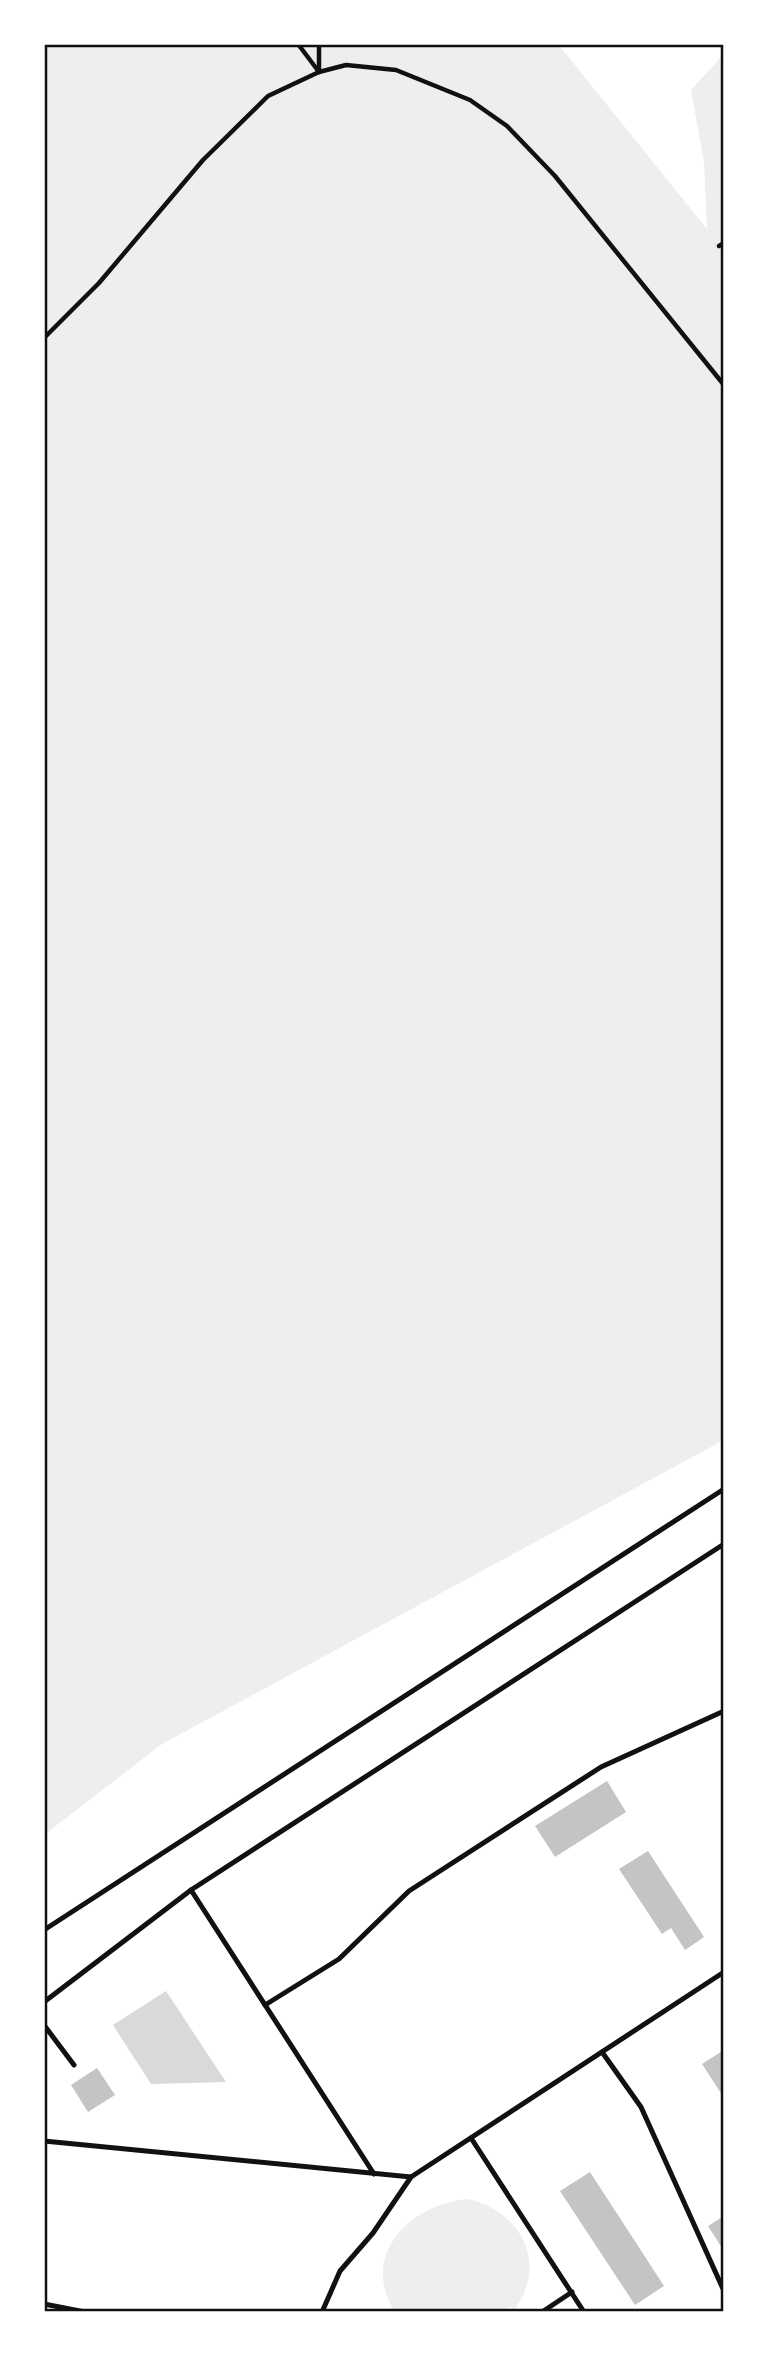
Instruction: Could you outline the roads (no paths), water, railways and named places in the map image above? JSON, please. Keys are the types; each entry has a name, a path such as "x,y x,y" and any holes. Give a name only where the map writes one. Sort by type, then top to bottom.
{"lane":[{"path":"44,1930 724,1489"},
{"path":"44,2002 191,1890 724,1544"},
{"path":"265,2005 339,1959 410,1891 601,1767 724,1711"},
{"path":"191,1890 374,2174"},
{"path":"322,2312 340,2271 373,2233 411,2178 724,1972"},
{"path":"44,2025 74,2065"},
{"path":"602,2052 641,2107 724,2291"},
{"path":"471,2138 584,2312"},
{"path":"44,2141 411,2178"},
{"path":"542,2312 572,2292"},
{"path":"44,2304 85,2312"}]}
